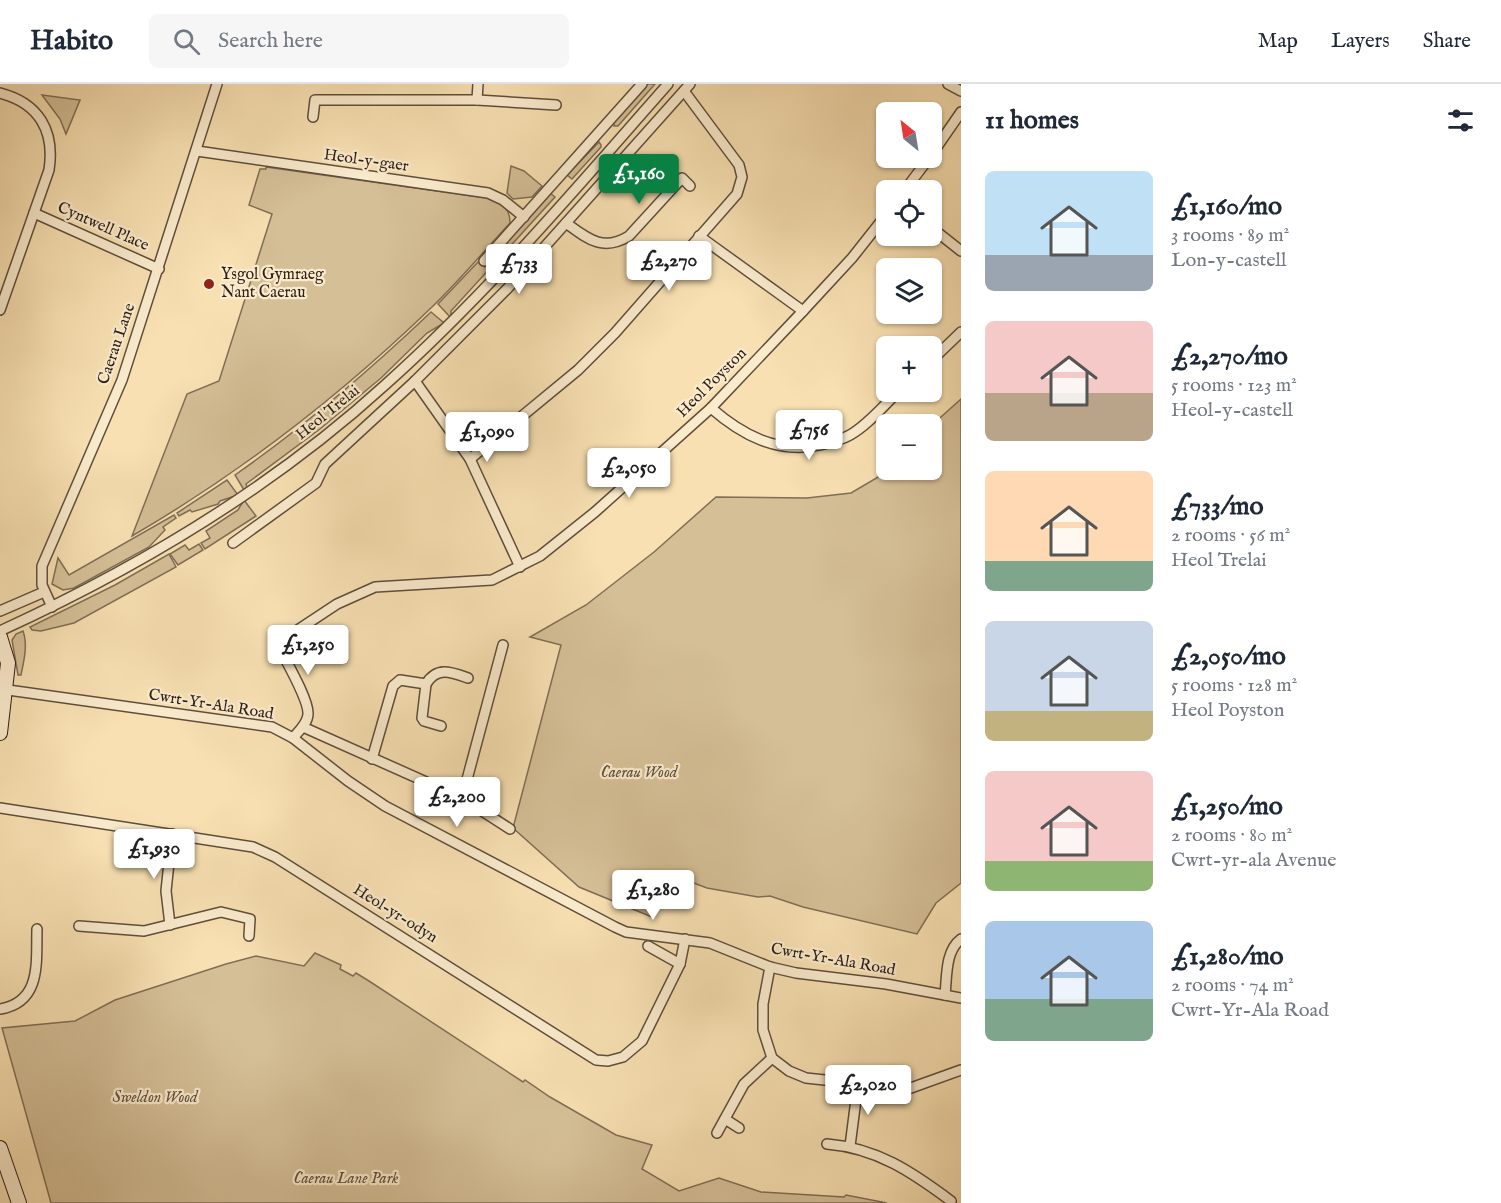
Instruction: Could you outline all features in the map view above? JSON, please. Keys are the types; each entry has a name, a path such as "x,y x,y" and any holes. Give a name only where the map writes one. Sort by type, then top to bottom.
{"street":[{"name":"Caerau Lane","path":"52,607 45,592 41,575 42,566 115,399 159,269 217,84"},
{"path":"477,100 478,84"},
{"path":"484,261 642,84"},
{"name":"Heol Trelai","path":"0,631 124,570 202,524 280,471 361,407 450,324 668,84"},
{"path":"470,459 578,370 623,324 737,194 742,177 739,165 687,88"},
{"name":"Heol Trelai","path":"234,543 316,483 325,464 415,381 507,289 687,88"},
{"path":"0,93 32,108 43,122 50,138 49,170 0,310"},
{"path":"313,117 315,100 477,100 556,105"},
{"path":"942,140 961,112"},
{"path":"601,130 616,143"},
{"name":"Heol-y-gaer","path":"197,151 488,193 504,200 524,217"},
{"path":"566,223 596,242 609,244 620,241 629,236 682,178 690,186"},
{"name":"Cyntwell Place","path":"34,213 159,269"},
{"name":"Heol Poyston","path":"303,727 309,714 305,700 279,647 284,639 337,604 375,587 492,580 540,556 595,512 711,408 852,258 876,228"},
{"path":"699,236 803,311"},
{"path":"942,236 961,251"},
{"path":"942,350 961,332"},
{"path":"415,381 470,459 520,567"},
{"path":"711,408 729,423 767,443 787,447 810,447 830,443 850,435 887,402"},
{"path":"0,611 45,592"},
{"path":"0,637 8,663 3,690 0,733"},
{"path":"462,798 501,666 503,645"},
{"path":"441,726 422,718 426,684 438,672 446,671 468,678"},
{"path":"372,759 393,686 405,679 426,684"},
{"name":"Cwrt-Yr-Ala Road","path":"3,690 272,727 293,738 348,781 385,806 626,932 710,943 770,967 796,973 886,984 961,998"},
{"path":"293,738 303,727 462,798 510,829"},
{"name":"Heol-yr-odyn","path":"0,808 253,848 275,856 596,1060 608,1061 623,1057 642,1041 680,964 685,939"},
{"path":"170,925 166,891 172,834"},
{"path":"79,926 144,931 221,912 250,919 249,936"},
{"path":"0,1009 21,1001 32,988 37,929"},
{"path":"945,995 951,954 955,944 961,939"},
{"path":"648,946 680,964"},
{"path":"770,967 763,1004 763,1030 772,1058 789,1071 806,1078 908,1089 959,1070 961,1081"},
{"path":"717,1133 744,1084 772,1058"},
{"path":"850,1146 858,1084"},
{"path":"725,1119 739,1128"},
{"path":"827,1144 850,1146 892,1162 917,1176 951,1201 950,1203"},
{"path":"0,1148 19,1203"}],"green space":[{"path":"647,84 655,84 618,126 614,126 614,121"},
{"path":"42,95 80,100 66,134 60,119"},
{"path":"599,142 601,147 572,179 567,175"},
{"path":"511,166 524,171 542,186 532,197 513,199 507,193"},
{"path":"266,167 494,199 506,208 510,223 432,307 326,401 251,459 132,536 187,394 219,381 272,214 249,205 260,169 266,169"},
{"path":"550,193 555,197 451,311 451,318 438,304 478,262 485,267"},
{"path":"431,312 444,323 427,333 381,378 320,429 246,484 247,487 244,490 235,475 336,397"},
{"name":"Caerau Wood","path":"961,399 961,883 936,903 917,934 803,907 770,896 758,897 707,888 675,876 652,917 579,887 513,828 561,645 530,637 586,605 654,552 716,497 807,498 851,493 876,478 942,480 942,416"},
{"path":"227,480 238,495 220,501 218,504 192,512 190,510 179,516 177,513"},
{"path":"244,500 256,516 205,549 201,543 210,538 206,531 238,510"},
{"path":"174,515 176,518 163,527 165,530 149,547 74,588 63,590 52,584 58,558 69,575"},
{"path":"199,544 203,550 178,565 170,554 185,545 189,550"},
{"path":"169,554 176,567 74,623 41,631 32,630 30,627 115,585"},
{"path":"23,631 25,653 21,675 18,675 12,640 16,634"},
{"name":"Sweldon Wood","path":"315,953 341,965 340,969 353,976 356,973 523,1082 525,1080 616,1135 652,1145 642,1169 679,1191 719,1178 761,1192 844,1197 846,1195 887,1203 51,1203 2,1028 75,1021 115,1000 256,956 304,966"}],"place":[{"name":"Ysgol Gymraeg Nant Caerau","path":"209,284"}],"park label":[{"name":"Caerau Lane Park","path":"346,1179"}]}
